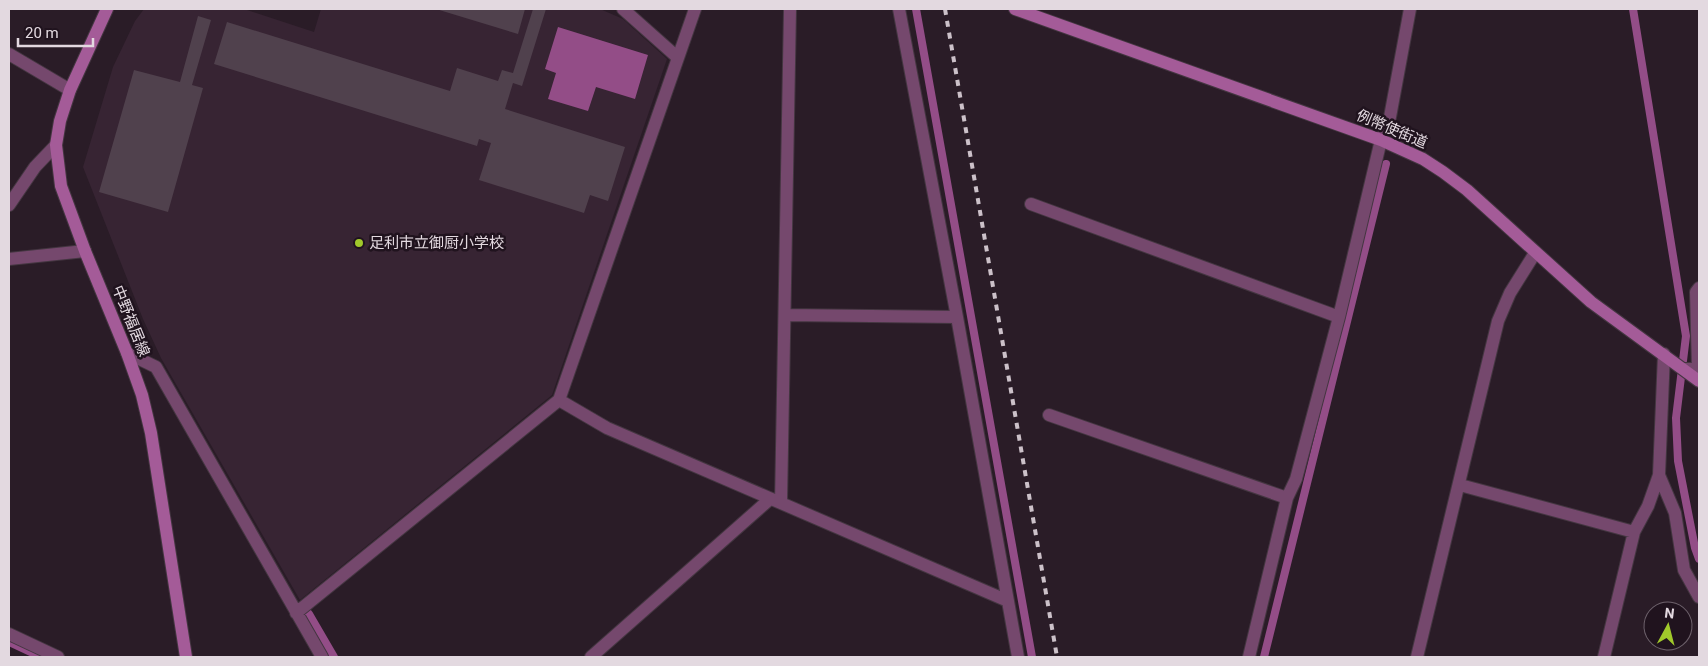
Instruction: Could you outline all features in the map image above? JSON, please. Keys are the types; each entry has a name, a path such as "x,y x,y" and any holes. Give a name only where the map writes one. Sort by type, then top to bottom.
{"main road":[{"name":"中野福居線","path":"107,9 70,90 60,121 56,145 61,186 142,395 151,433 186,657"},
{"name":"例幣使街道","path":"1015,9 1381,140 1423,159 1467,190 1591,302 1684,369 1699,373"}],"street":[{"path":"623,9 677,57"},
{"path":"296,614 559,400 695,9"},
{"path":"591,657 776,501 785,315 790,9"},
{"path":"899,9 1018,657"},
{"path":"1249,657 1287,498 1296,479 1339,317 1381,140 1390,117 1410,9"},
{"path":"9,54 70,90"},
{"path":"9,205 35,167 56,145"},
{"path":"1031,204 1339,317"},
{"path":"9,259 85,251"},
{"path":"1417,657 1498,321 1510,293 1535,253"},
{"path":"1699,288 1696,292 1699,373"},
{"path":"785,315 957,317"},
{"path":"127,353 156,367 322,657"},
{"path":"1604,657 1634,532 1648,506 1659,475 1666,355"},
{"path":"559,400 607,428 1008,601"},
{"path":"1049,415 1287,498"},
{"path":"1659,475 1675,513 1684,570 1699,597"},
{"path":"1460,484 1634,532"},
{"path":"9,634 58,657"}],"shaded area":[{"name":"足利市立御厨小学校","path":"144,9 244,9 314,32 321,9 600,9 623,19 667,59 552,395 300,600 161,358 143,319 83,167 113,67 135,21"},
{"path":"558,27 648,55 635,99 596,87 588,111 548,99 556,73 545,69"}],"building":[{"path":"436,9 525,9 518,34"},
{"path":"533,9 546,9 522,86 513,83 505,109 625,147 608,201 590,195 584,213 479,180 491,143 479,139 477,146 214,64 227,22 450,91 457,68 498,81 502,70 513,73"},
{"path":"198,16 211,20 192,85 203,88 168,212 99,192 134,70 180,82"}],"waterway":[{"path":"916,9 1032,657"},
{"path":"1633,9 1686,336 1676,418 1678,461 1695,548 1699,559"},
{"path":"1264,657 1386,164"},
{"path":"309,614 334,657"},
{"path":"9,642 41,657"}],"railway":[{"path":"945,9 1057,657"}],"place":[{"name":"足利市立御厨小学校","path":"359,243"}]}
